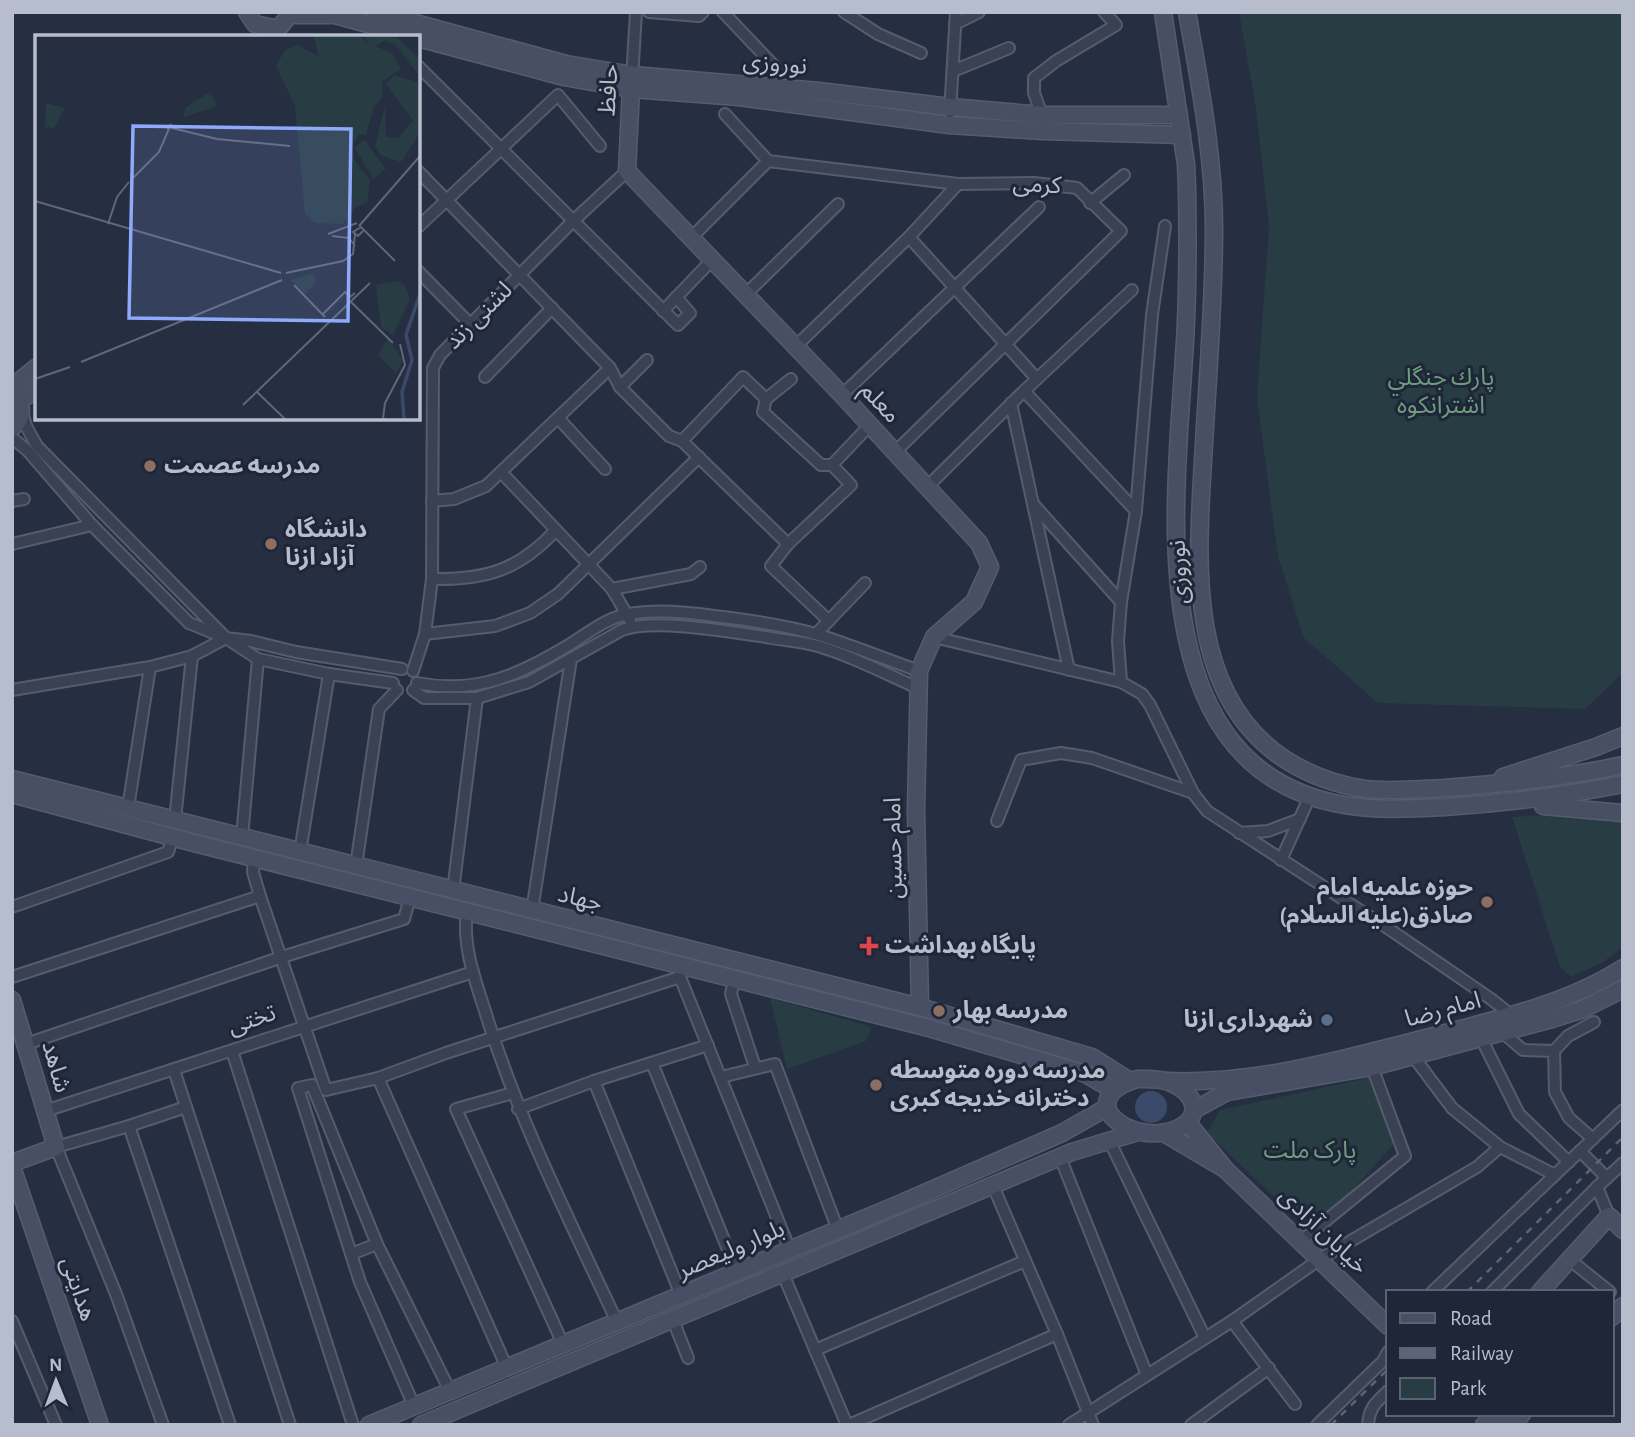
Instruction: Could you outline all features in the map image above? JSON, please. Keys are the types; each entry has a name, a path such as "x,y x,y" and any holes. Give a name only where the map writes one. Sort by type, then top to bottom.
{"main road":[{"name":"نوروزی","path":"374,12 632,82 949,125 1179,116"},
{"name":"نوروزی","path":"1187,13 1208,134 1213,183 1214,232 1199,567 1205,623 1219,680 1231,704 1257,736 1276,753 1317,776 1366,789 1399,790 1535,781 1623,765"},
{"path":"1163,14 1187,13"},
{"name":"نوروزی","path":"292,14 335,15 410,35"},
{"path":"249,20 277,32 292,14"},
{"name":"نوروزی","path":"1163,14 1186,164 1188,229 1177,520 1179,578 1191,656 1212,715 1242,755 1262,772 1310,796 1364,808 1399,810 1505,803 1623,785"},
{"name":"نوروزی","path":"420,38 564,77 819,91 950,107 1043,123 1182,135"},
{"name":"حافظ","path":"627,171 632,82"},
{"name":"معلم","path":"627,171 842,394 979,543 990,567 974,602 934,637 919,671 918,688"},
{"path":"12,428 18,423 16,397 35,370"},
{"path":"16,397 35,389"},
{"name":"امام حسین","path":"918,688 916,808 920,1007"},
{"path":"1472,786 1623,736"},
{"name":"جهاد","path":"12,779 920,1007 1091,1057 1130,1081"},
{"name":"جهاد","path":"12,794 622,951 682,972 734,979 925,1027 1086,1074 1113,1090"},
{"path":"1505,803 1623,813"},
{"path":"622,951 626,933"},
{"name":"امام رضا","path":"1266,1080 1511,1015 1592,987 1623,968"},
{"path":"789,993 796,976"},
{"name":"امام رضا","path":"1266,1080 1372,1067 1581,1010 1623,989"},
{"name":"شاهد","path":"12,1000 15,1018 26,1044 56,1147"},
{"path":"1086,1074 1091,1057"},
{"path":"1225,1169 1164,1133 1138,1132 1120,1125 1106,1108 1107,1099 1113,1090 1130,1081 1266,1080"},
{"path":"1164,1133 1227,1093 1266,1080"},
{"path":"1167,1081 1190,1095 1194,1105 1191,1116 1225,1169"},
{"name":"بلوار ولیعصر","path":"369,1425 838,1230 1062,1133 1106,1108"},
{"name":"بلوار ولیعصر","path":"421,1425 1066,1155 1138,1132"},
{"path":"1062,1133 1066,1155"},
{"path":"12,1165 56,1147"},
{"name":"هدایتی","path":"12,1165 100,1425"},
{"name":"خیابان آزادی","path":"1225,1169 1386,1324"},
{"path":"1542,1290 1609,1216 1623,1230"},
{"path":"665,1302 673,1320"},
{"path":"1484,1425 1492,1425 1503,1416"}],"street":[{"name":"حافظ","path":"632,82 636,12"},
{"path":"649,12 699,16 703,12"},
{"path":"723,12 779,71"},
{"path":"844,12 878,34 921,54"},
{"path":"949,125 955,18 979,12"},
{"path":"1043,123 1034,93 1034,78 1116,24 1104,12"},
{"path":"953,71 1009,48"},
{"path":"420,68 678,325 690,313 676,297"},
{"path":"420,225 558,95 600,146"},
{"path":"692,237 768,161 724,114"},
{"name":"کرمی","path":"768,161 958,184 1034,183 1077,188 1121,231 895,452"},
{"name":"لشنی زند","path":"356,866 379,709 395,686 394,677 407,670 425,634 432,579 433,368 440,355 470,324 627,171"},
{"path":"420,173 610,368 620,387 669,436 682,441 788,544"},
{"path":"1090,203 1124,175"},
{"path":"796,346 909,237 958,184"},
{"path":"746,294 838,204"},
{"path":"842,394 1040,207"},
{"path":"1121,682 1118,640 1121,602 1136,511 1152,315 1166,226"},
{"path":"909,237 1037,379"},
{"path":"663,311 713,259"},
{"path":"420,273 470,324"},
{"path":"927,487 1011,403 1132,290"},
{"path":"485,377 552,308"},
{"path":"620,387 647,360"},
{"path":"432,501 454,499 486,486 610,368"},
{"path":"682,441 743,377 766,399"},
{"path":"791,379 766,399 763,412 821,466 832,465 870,425"},
{"path":"1024,391 1136,511"},
{"path":"16,397 26,426 37,446 226,638"},
{"path":"1011,403 1069,670"},
{"path":"559,419 605,469"},
{"path":"12,438 27,450 92,525 189,623 226,638 258,659 395,686 406,693 415,687 467,687 501,679 542,661 604,623 627,614 659,612 756,621 817,635 919,671"},
{"path":"425,634 495,626 530,613 558,594 699,457"},
{"path":"829,621 771,566 788,544 851,485 832,465"},
{"path":"501,472 612,589 633,626"},
{"path":"1033,503 1121,602"},
{"path":"12,544 92,525"},
{"path":"432,579 457,580 508,568 536,551 556,530"},
{"path":"612,589 691,574 700,567"},
{"path":"817,635 865,583"},
{"path":"12,690 150,667 192,656 226,638 407,670 424,698 478,698 529,682 633,626 648,625 728,632 812,645 845,656 918,688"},
{"path":"934,637 1121,682 1142,694 1193,793 1207,811 1392,931 1511,1015"},
{"path":"175,820 192,656"},
{"path":"242,837 258,659"},
{"path":"532,911 571,659"},
{"path":"128,808 150,667"},
{"path":"300,852 329,674"},
{"path":"453,891 478,698"},
{"path":"997,821 1021,760 1061,753 1092,758 1193,793"},
{"path":"1281,860 1310,796"},
{"path":"1239,833 1268,831 1300,819"},
{"path":"12,906 168,852 173,837"},
{"path":"254,858 253,872 260,896 282,957 302,1027 326,1090 378,1078 682,972 708,1045 790,1250"},
{"path":"12,977 260,896"},
{"path":"26,1044 282,957 404,919 410,898"},
{"path":"467,912 465,925 473,972 518,1109 617,1322"},
{"name":"تختی","path":"45,1111 473,972"},
{"path":"734,979 731,994 755,1067"},
{"path":"1593,1139 1569,1118 1555,1092 1554,1051 1568,1036 1594,1022"},
{"path":"1503,1032 1523,1050 1554,1051"},
{"path":"1480,1038 1518,1114 1569,1162"},
{"path":"518,1109 708,1045"},
{"path":"232,1051 353,1425"},
{"path":"1413,1056 1452,1108 1500,1147 1555,1175"},
{"path":"652,1063 737,1272"},
{"path":"721,1077 775,1064 838,1230"},
{"path":"1301,1241 1405,1156 1372,1067"},
{"path":"174,1070 290,1425"},
{"path":"378,1078 507,1368"},
{"path":"594,1082 681,1295"},
{"path":"414,1406 360,1282 298,1088 312,1085 377,1244 450,1391"},
{"path":"513,1093 456,1109 563,1344"},
{"path":"163,1425 116,1294 56,1147 186,1107"},
{"path":"1434,1290 1623,1111"},
{"path":"129,1126 230,1425"},
{"path":"1109,1140 1205,1338"},
{"path":"1069,1425 1232,1321 1320,1259 1477,1167 1500,1147"},
{"path":"1580,1151 1607,1178"},
{"path":"1066,1155 1147,1375"},
{"path":"1494,1290 1623,1163"},
{"path":"993,1186 1093,1425"},
{"path":"1597,1187 1609,1216"},
{"path":"351,1254 377,1244"},
{"path":"1570,1260 1607,1290"},
{"path":"815,1350 1025,1261"},
{"path":"783,1274 848,1425 1057,1334"},
{"path":"673,1320 688,1357"},
{"path":"12,1321 56,1425"},
{"path":"1232,1321 1295,1404"},
{"path":"1317,1425 1386,1356"},
{"path":"1192,1425 1207,1420 1269,1368"},
{"path":"1368,1425 1369,1412 1386,1393"}],"green space":[{"name":"پارك جنگلي اشترانكوه","path":"1239,12 1623,12 1623,673 1585,709 1378,703 1304,638 1278,557 1257,398 1269,226 1256,108"},
{"path":"1562,814 1623,820 1623,947 1603,962 1571,977 1560,967 1512,817"},
{"path":"770,998 872,1027 866,1041 787,1069"},
{"name":"پارک ملت","path":"1372,1077 1394,1144 1313,1234 1207,1133 1220,1110"}],"water":[{"path":"1151,1091 1162,1096 1167,1107 1162,1118 1151,1123 1140,1118 1135,1107 1140,1096"}],"railway":[{"path":"1469,1290 1623,1137"},
{"path":"1331,1425 1386,1371"}],"place":[{"name":"مدرسه عصمت","path":"150,466"},
{"name":"دانشگاه آزاد ازنا","path":"271,544"},
{"name":"حوزه علمیه امام صادق(علیه السلام)","path":"1487,902"},
{"name":"پایگاه بهداشت","path":"869,946"},
{"name":"مدرسه بهار","path":"939,1011"},
{"name":"شهرداری ازنا","path":"1327,1020"},
{"name":"مدرسه دوره متوسطه دخترانه خدیجه کبری","path":"876,1085"}]}
